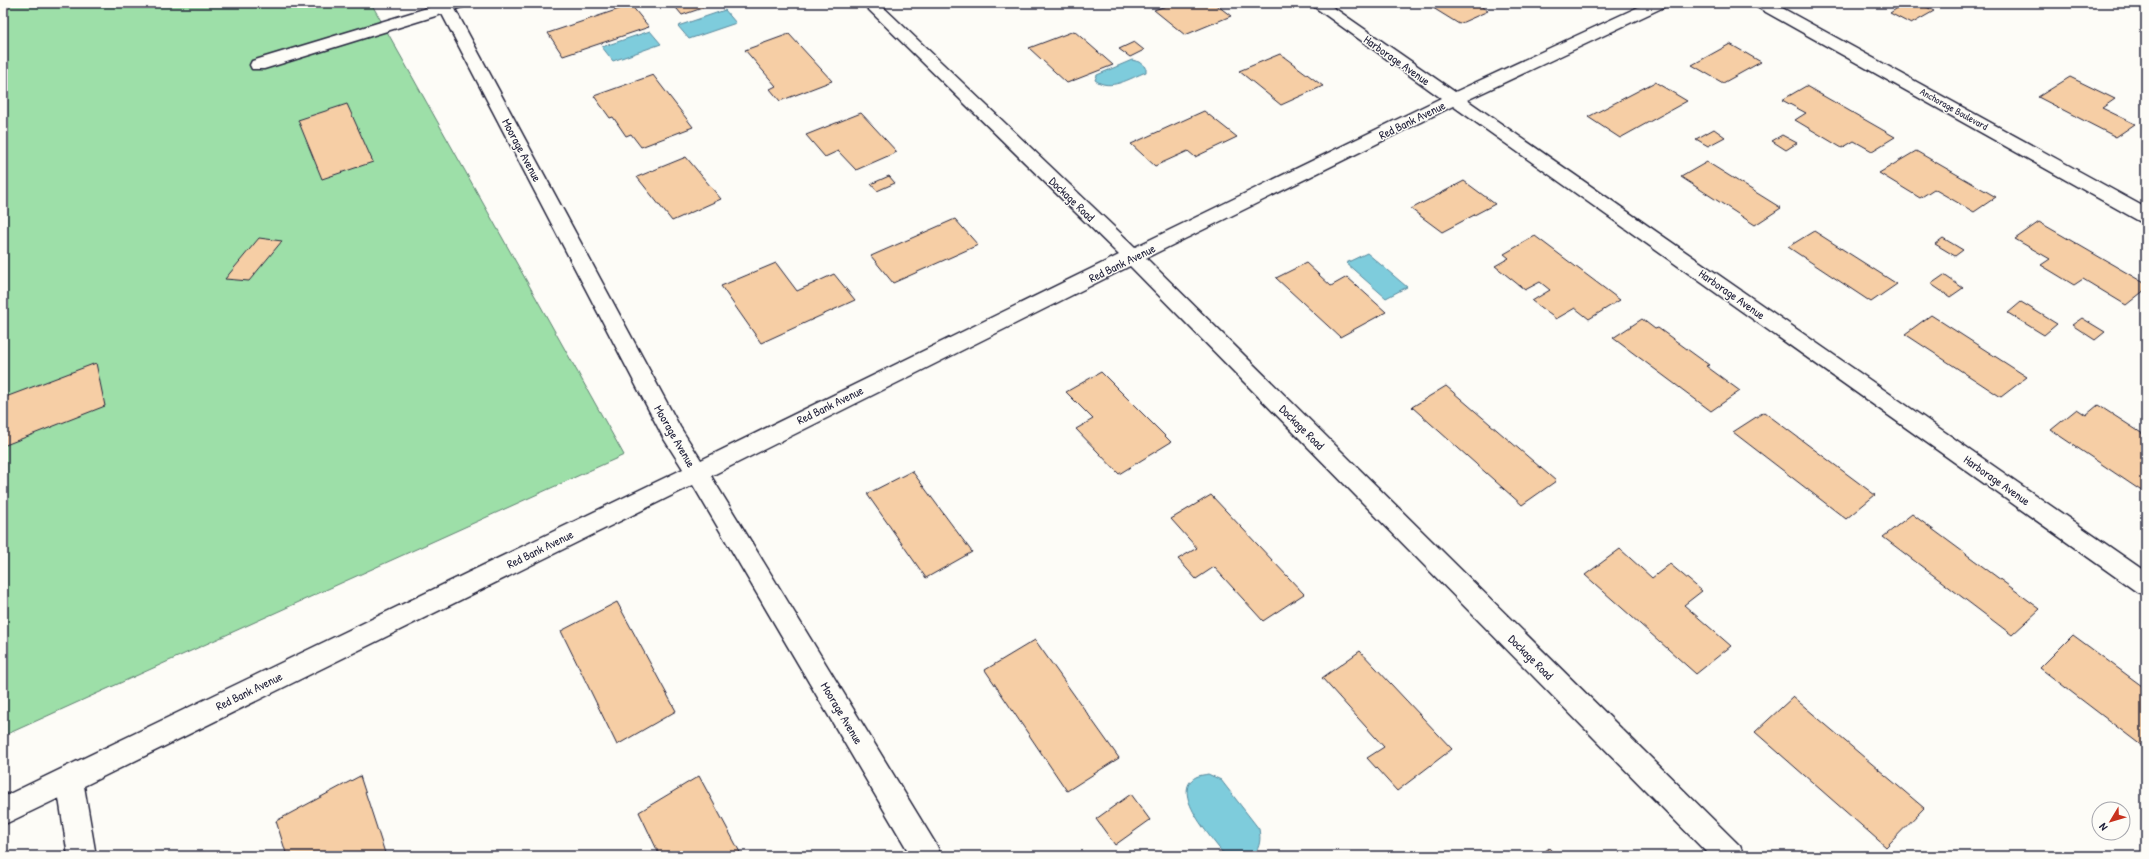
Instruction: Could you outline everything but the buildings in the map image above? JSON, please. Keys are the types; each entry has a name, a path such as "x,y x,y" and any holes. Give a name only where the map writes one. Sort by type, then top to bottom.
{"street":[{"name":"Dockage Road","path":"870,3 1133,257 1730,856"},
{"name":"Harborage Avenue","path":"1317,3 2146,585"},
{"name":"Red Bank Avenue","path":"3,811 696,473 737,451 1454,99 1660,3"},
{"name":"Anchorage Boulevard","path":"1761,3 2146,216"},
{"path":"258,65 451,4"},
{"name":"Moorage Avenue","path":"451,4 672,433 722,512 927,856"},
{"path":"69,779 82,856"}],"green space":[{"path":"3,3 371,3 624,455 3,736"}],"water":[{"path":"725,10 736,23 689,39 678,26"},
{"path":"650,31 661,44 613,61 602,47"},
{"path":"1132,60 1140,62 1146,67 1146,72 1114,84 1107,85 1095,80 1097,75"},
{"path":"1367,253 1407,287 1386,298 1346,263"},
{"path":"1208,774 1221,780 1259,829 1260,843 1254,855 1228,856 1222,852 1195,814 1189,803 1187,793 1189,784 1197,776"}]}
